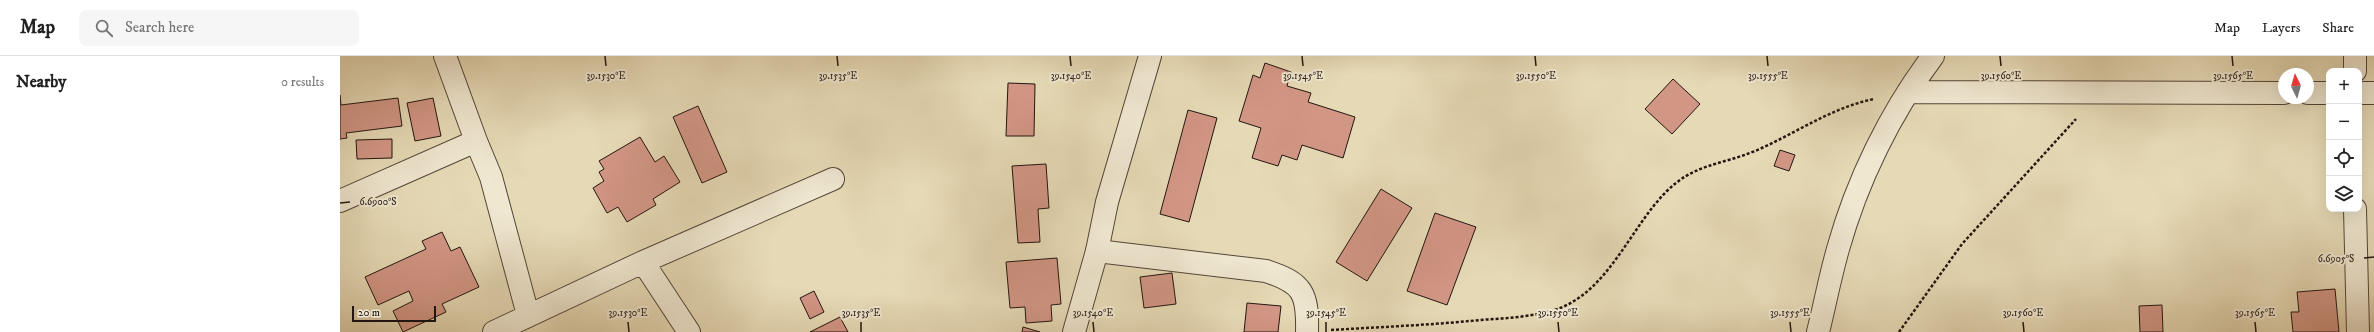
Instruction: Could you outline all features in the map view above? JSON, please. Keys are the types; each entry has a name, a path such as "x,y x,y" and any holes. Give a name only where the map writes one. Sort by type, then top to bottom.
{"street":[{"path":"445,56 476,141 491,177 528,315"},
{"path":"1074,332 1097,251 1107,202 1150,56"},
{"path":"1818,332 1838,248 1870,160 1908,92 1933,56"},
{"path":"2355,56 2355,68"},
{"path":"1908,92 2278,92"},
{"path":"2314,93 2326,93"},
{"path":"2362,93 2374,93"},
{"path":"340,201 476,141"},
{"path":"494,332 643,262 833,179"},
{"path":"2355,212 2358,332"},
{"path":"1097,251 1266,271 1288,278 1300,289 1307,309 1307,332"},
{"path":"643,262 689,332"}],"path":[{"path":"1900,332 1962,244 1978,224 2102,91"},
{"path":"1307,332 1520,317 1560,308 1591,288 1623,249 1664,193 1687,174 1698,168 1755,151 1797,128 1840,110 1870,100 1908,92"}],"building":[{"path":"1265,63 1291,72 1287,86 1311,93 1308,102 1355,117 1343,158 1302,145 1297,160 1282,155 1278,166 1252,158 1261,128 1239,121 1253,75 1260,78"},
{"path":"1673,79 1700,104 1672,134 1645,109"},
{"path":"1008,83 1035,84 1034,136 1006,136"},
{"path":"340,95 341,105 398,98 402,126 346,133 347,138 340,139"},
{"path":"433,98 441,136 415,141 407,103"},
{"path":"698,106 727,172 702,183 673,117"},
{"path":"1188,110 1217,118 1189,222 1160,214"},
{"path":"640,137 655,162 664,156 680,182 653,199 656,205 627,222 618,207 607,213 593,188 604,181 599,172 604,169 599,161"},
{"path":"392,139 392,158 357,159 356,140"},
{"path":"1780,150 1795,155 1789,171 1774,166"},
{"path":"1046,164 1049,208 1038,209 1040,242 1018,243 1012,166"},
{"path":"1381,189 1412,208 1367,281 1336,262"},
{"path":"1435,213 1476,227 1447,305 1407,291"},
{"path":"442,232 451,251 460,247 479,287 442,304 446,312 403,332 393,311 413,301 409,291 378,305 365,277 426,249 422,241"},
{"path":"1057,258 1061,304 1051,305 1052,321 1026,323 1025,307 1010,308 1006,262"},
{"path":"1172,273 1176,304 1144,308 1140,277"},
{"path":"2335,289 2339,332 2293,332 2291,312 2299,312 2297,292"},
{"path":"814,291 824,312 810,319 800,298"},
{"path":"1247,303 1281,306 1278,332 1244,332"},
{"path":"2162,305 2163,332 2140,332 2139,306"},
{"path":"840,317 848,332 810,332"},
{"path":"1023,327 1040,332 1022,332"}]}
